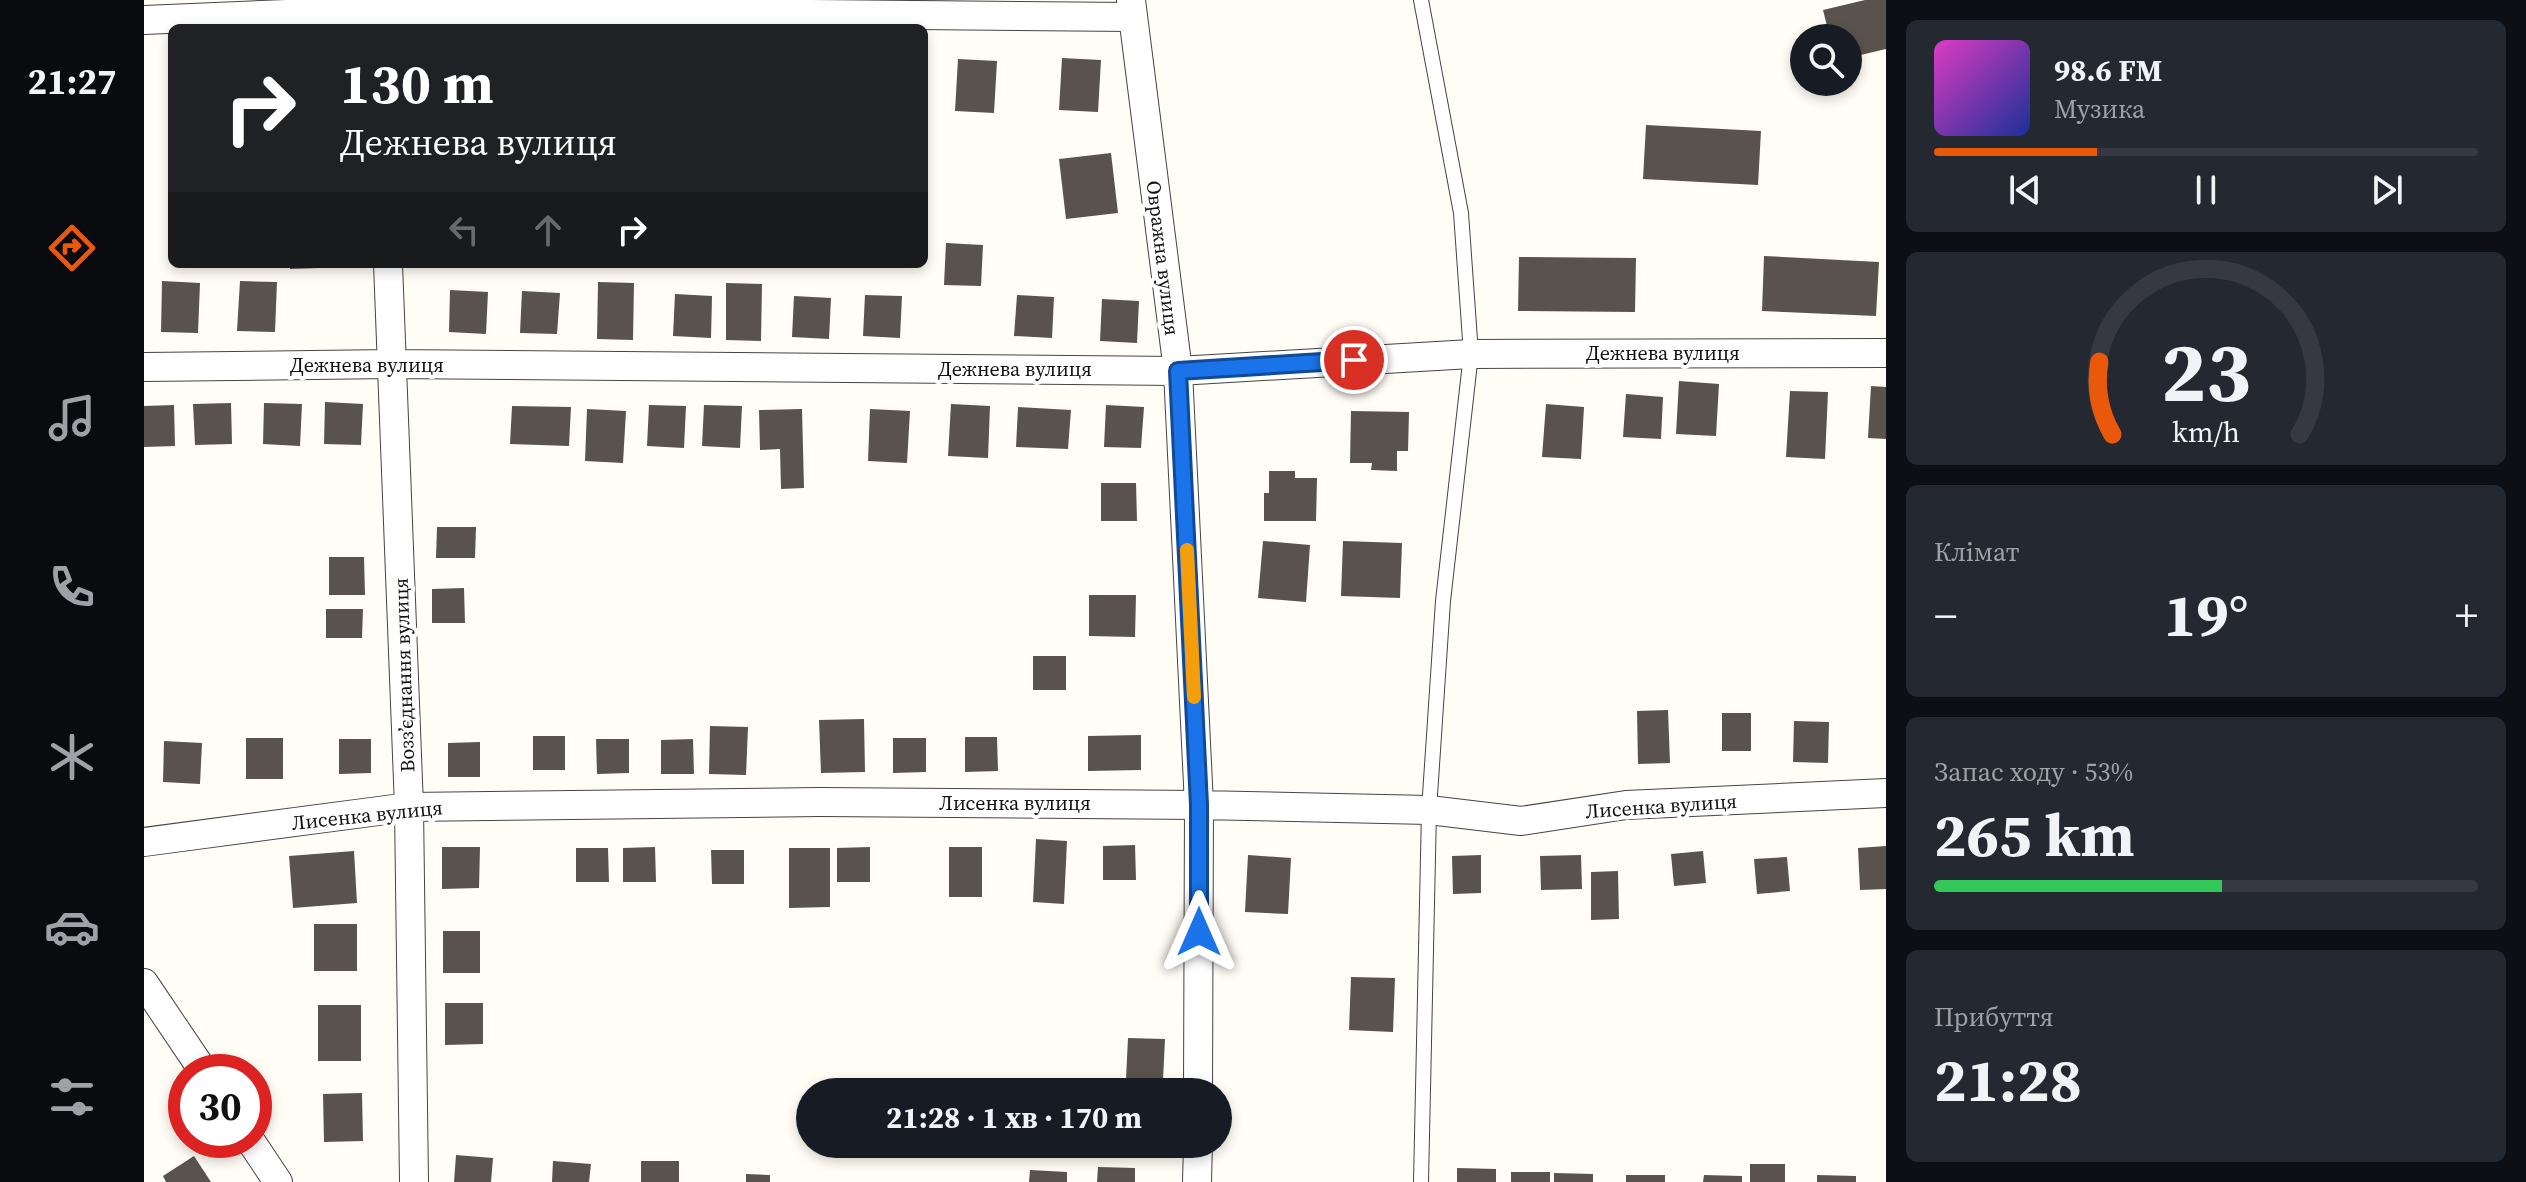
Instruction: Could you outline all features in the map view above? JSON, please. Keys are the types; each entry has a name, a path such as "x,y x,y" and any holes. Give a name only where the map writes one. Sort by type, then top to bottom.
{"street":[{"path":"144,20 381,13 1132,8"},
{"name":"Овражна вулиця","path":"1132,8 1178,371 1199,805 1198,1078"},
{"name":"Возз’єднання вулиця","path":"388,268 409,807 414,1182"},
{"name":"Дежнева вулиця","path":"144,367 391,364 1178,371 1471,354 1886,353"},
{"name":"Лисенка вулиця","path":"144,842 409,807 820,802 1199,805 1429,810 1521,821 1626,805 1886,793"},
{"path":"144,983 192,1054"},
{"path":"262,1158 278,1182"},
{"path":"1197,1182 1198,1158"}],"lane":[{"path":"1421,0 1461,213 1471,354 1443,601 1429,810 1421,1182"}],"building":[{"path":"1865,0 1886,0 1886,49 1862,55 1862,24 1826,24 1823,10"},
{"path":"1062,58 1101,60 1098,112 1059,110"},
{"path":"958,59 997,61 994,113 955,111"},
{"path":"1646,125 1761,131 1758,185 1643,179"},
{"path":"1111,153 1118,213 1066,219 1059,159"},
{"path":"946,243 983,245 981,286 944,285"},
{"path":"1764,256 1879,262 1876,316 1762,311"},
{"path":"1519,257 1636,258 1635,312 1518,311"},
{"path":"162,281 200,283 198,333 161,332"},
{"path":"240,281 277,282 275,332 237,331"},
{"path":"598,282 634,283 633,340 597,339"},
{"path":"726,283 762,284 761,341 726,340"},
{"path":"450,290 488,292 486,334 449,332"},
{"path":"522,291 560,293 557,334 520,333"},
{"path":"675,294 712,296 711,338 673,336"},
{"path":"865,295 902,296 900,338 863,336"},
{"path":"1017,295 1054,297 1052,338 1014,336"},
{"path":"794,296 831,298 829,339 792,337"},
{"path":"1102,299 1139,301 1137,343 1100,341"},
{"path":"1679,381 1719,384 1716,436 1676,434"},
{"path":"1871,386 1886,387 1886,439 1868,438"},
{"path":"1790,391 1828,392 1825,459 1786,457"},
{"path":"1626,394 1663,397 1661,439 1623,437"},
{"path":"325,402 363,404 361,445 324,444"},
{"path":"231,403 232,444 195,445 193,404"},
{"path":"264,403 302,404 300,446 263,444"},
{"path":"951,404 990,406 988,458 948,456"},
{"path":"1546,404 1584,407 1581,459 1542,457"},
{"path":"174,405 175,446 144,447 144,406"},
{"path":"649,405 686,406 684,448 647,446"},
{"path":"704,405 742,406 740,448 702,446"},
{"path":"1106,405 1144,407 1141,448 1104,447"},
{"path":"512,406 571,407 569,446 510,444"},
{"path":"1018,407 1071,410 1068,449 1016,447"},
{"path":"587,409 626,411 623,463 585,461"},
{"path":"802,409 804,488 781,489 780,449 760,450 759,410"},
{"path":"870,409 910,411 907,463 868,461"},
{"path":"1351,411 1409,412 1408,451 1397,451 1397,471 1371,470 1372,463 1350,463"},
{"path":"1269,471 1295,471 1295,478 1317,478 1316,521 1264,521 1264,493 1269,493"},
{"path":"1101,483 1136,483 1137,521 1101,521"},
{"path":"437,527 476,527 475,558 436,558"},
{"path":"1263,541 1310,545 1306,602 1258,598"},
{"path":"1343,541 1402,543 1400,598 1341,596"},
{"path":"329,557 364,557 365,595 329,595"},
{"path":"464,588 465,623 432,623 432,589"},
{"path":"1089,595 1136,595 1135,637 1089,636"},
{"path":"326,609 363,609 362,638 326,638"},
{"path":"1033,656 1066,656 1066,690 1033,690"},
{"path":"1668,710 1670,763 1638,764 1637,711"},
{"path":"1722,713 1751,713 1751,751 1722,751"},
{"path":"864,719 865,772 821,773 819,720"},
{"path":"1794,721 1829,722 1828,763 1793,762"},
{"path":"710,726 748,727 746,775 709,774"},
{"path":"1141,735 1141,770 1088,771 1088,736"},
{"path":"533,736 565,736 565,770 533,770"},
{"path":"965,737 997,737 998,771 965,772"},
{"path":"246,738 283,738 283,779 246,779"},
{"path":"893,738 926,738 926,772 893,773"},
{"path":"339,739 371,739 371,773 339,774"},
{"path":"596,739 629,739 629,773 597,774"},
{"path":"693,739 694,774 661,774 661,740"},
{"path":"164,741 202,743 200,784 163,782"},
{"path":"480,742 480,777 448,777 448,743"},
{"path":"1036,839 1067,841 1064,904 1033,902"},
{"path":"1135,845 1136,880 1103,880 1103,846"},
{"path":"1886,846 1886,889 1860,890 1858,848"},
{"path":"442,847 480,847 479,888 442,889"},
{"path":"655,847 656,882 623,882 623,848"},
{"path":"870,847 870,882 837,882 837,848"},
{"path":"949,847 982,847 982,897 949,897"},
{"path":"576,848 608,848 609,882 576,882"},
{"path":"789,848 830,848 830,907 789,908"},
{"path":"711,850 744,850 744,884 712,884"},
{"path":"354,851 357,903 293,908 289,856"},
{"path":"1703,851 1706,883 1674,886 1671,854"},
{"path":"1248,855 1291,858 1288,914 1245,912"},
{"path":"1481,855 1481,893 1453,894 1452,856"},
{"path":"1581,855 1582,889 1541,890 1540,856"},
{"path":"1787,857 1790,891 1757,894 1754,859"},
{"path":"1618,871 1619,919 1591,920 1591,872"},
{"path":"314,924 357,924 357,971 314,971"},
{"path":"443,931 480,931 480,973 443,973"},
{"path":"1351,977 1395,978 1393,1032 1349,1030"},
{"path":"445,1003 483,1003 483,1044 445,1045"},
{"path":"318,1005 361,1005 361,1061 318,1061"},
{"path":"1128,1038 1165,1039 1163,1078 1126,1078"},
{"path":"362,1093 363,1141 324,1142 323,1094"},
{"path":"456,1155 493,1158 491,1182 454,1182"},
{"path":"195,1158 211,1182 166,1182 163,1176"},
{"path":"553,1161 591,1164 589,1182 552,1182"},
{"path":"641,1161 679,1161 679,1182 641,1182"},
{"path":"1750,1164 1785,1164 1785,1182 1750,1182"},
{"path":"1098,1167 1135,1168 1135,1182 1097,1182"},
{"path":"1457,1168 1496,1169 1496,1182 1457,1182"},
{"path":"1030,1170 1067,1172 1067,1182 1029,1182"},
{"path":"1511,1172 1550,1172 1550,1182 1511,1182"},
{"path":"1554,1173 1593,1174 1593,1182 1554,1182"},
{"path":"746,1174 770,1175 770,1182 746,1182"},
{"path":"1626,1175 1665,1175 1665,1182 1626,1182"},
{"path":"1704,1175 1742,1176 1742,1182 1703,1182"},
{"path":"1817,1175 1856,1176 1856,1182 1817,1182"}],"slow traffic":[{"path":"1187,550 1194,697"}],"route":[{"path":"1199,932 1199,805 1178,371 1354,360"}]}
